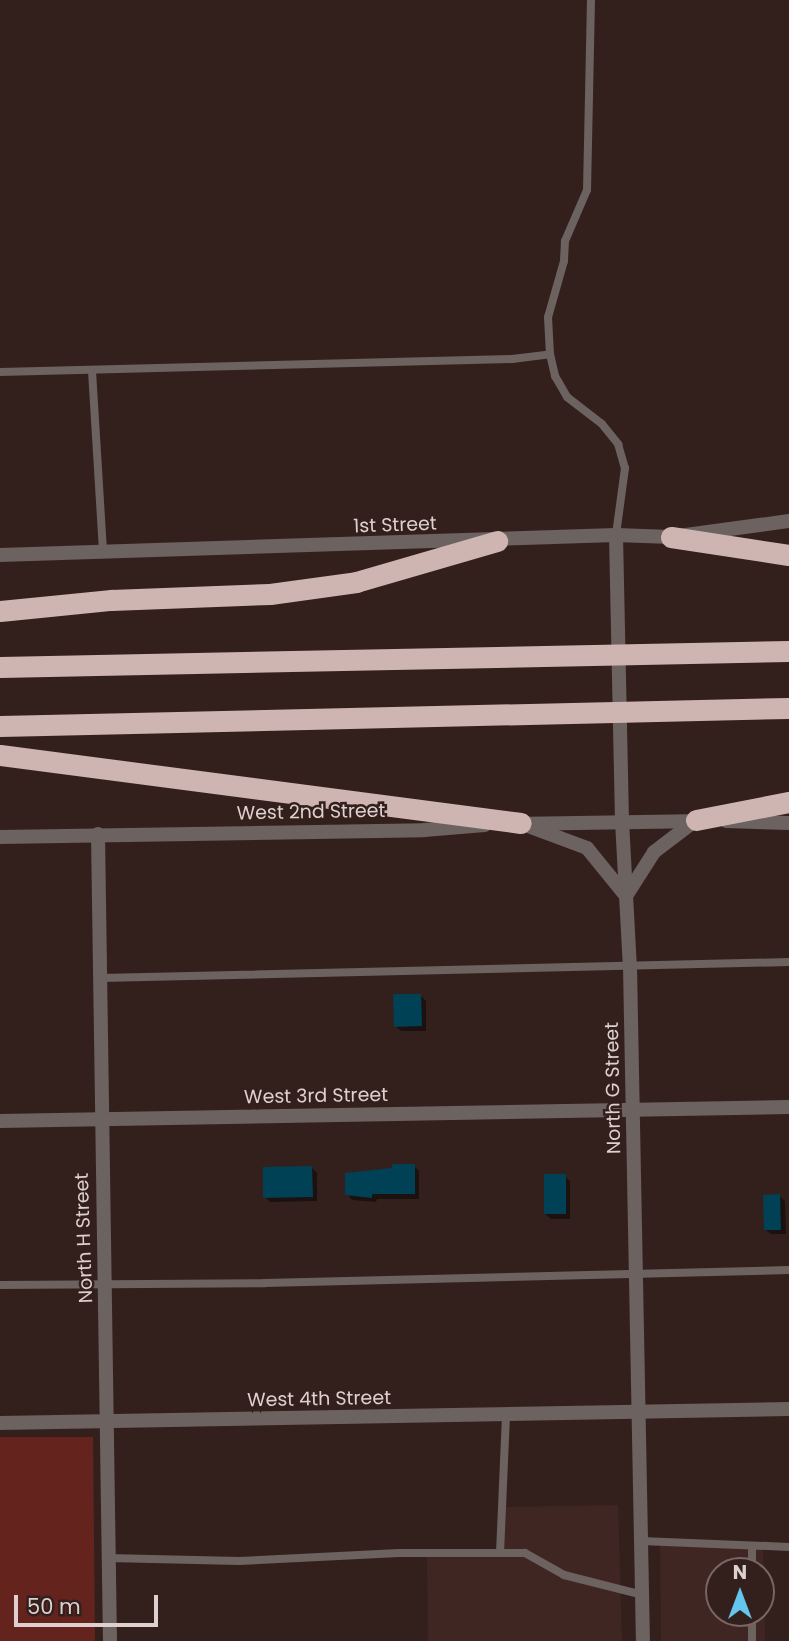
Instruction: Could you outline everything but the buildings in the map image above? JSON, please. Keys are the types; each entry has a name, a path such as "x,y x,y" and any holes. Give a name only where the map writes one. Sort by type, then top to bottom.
{"highway":[{"path":"671,537 789,555"},
{"path":"0,611 111,600 282,593 356,582 497,541"},
{"path":"0,667 789,651"},
{"path":"0,726 789,708"},
{"path":"0,755 521,823"},
{"path":"696,820 789,802"}],"street":[{"name":"1st Street","path":"0,555 497,541 616,535 671,537 789,521"},
{"name":"North G Street","path":"616,535 622,821 630,967 643,1641"},
{"path":"521,823 587,848 626,896 654,852 696,820"},
{"name":"West 2nd Street","path":"0,836 424,830 521,823 622,821 789,823"},
{"name":"North H Street","path":"98,834 100,1119 108,1421 110,1641"},
{"name":"West 3rd Street","path":"0,1121 789,1107"},
{"name":"West 4th Street","path":"0,1423 789,1409"}],"lane":[{"path":"591,0 590,154 586,190 565,241 564,261 548,317 550,354 555,376 567,397 602,424 618,444 625,468 616,535"},
{"path":"0,372 512,359 550,354"},
{"path":"92,371 103,553"},
{"path":"101,978 789,962"},
{"path":"0,1284 789,1270"},
{"path":"500,1553 506,1415"},
{"path":"641,1541 752,1548 789,1547"},
{"path":"752,1548 752,1557"},
{"path":"108,1559 239,1561 399,1553 525,1553 564,1575 642,1595"}],"shaded area":[{"path":"0,1437 93,1437 95,1641 0,1641"},
{"path":"618,1505 622,1641 428,1641 427,1553 500,1553 502,1507"},
{"path":"660,1542 763,1547 763,1557 705,1557 705,1627 765,1627 765,1641 661,1641"}]}
